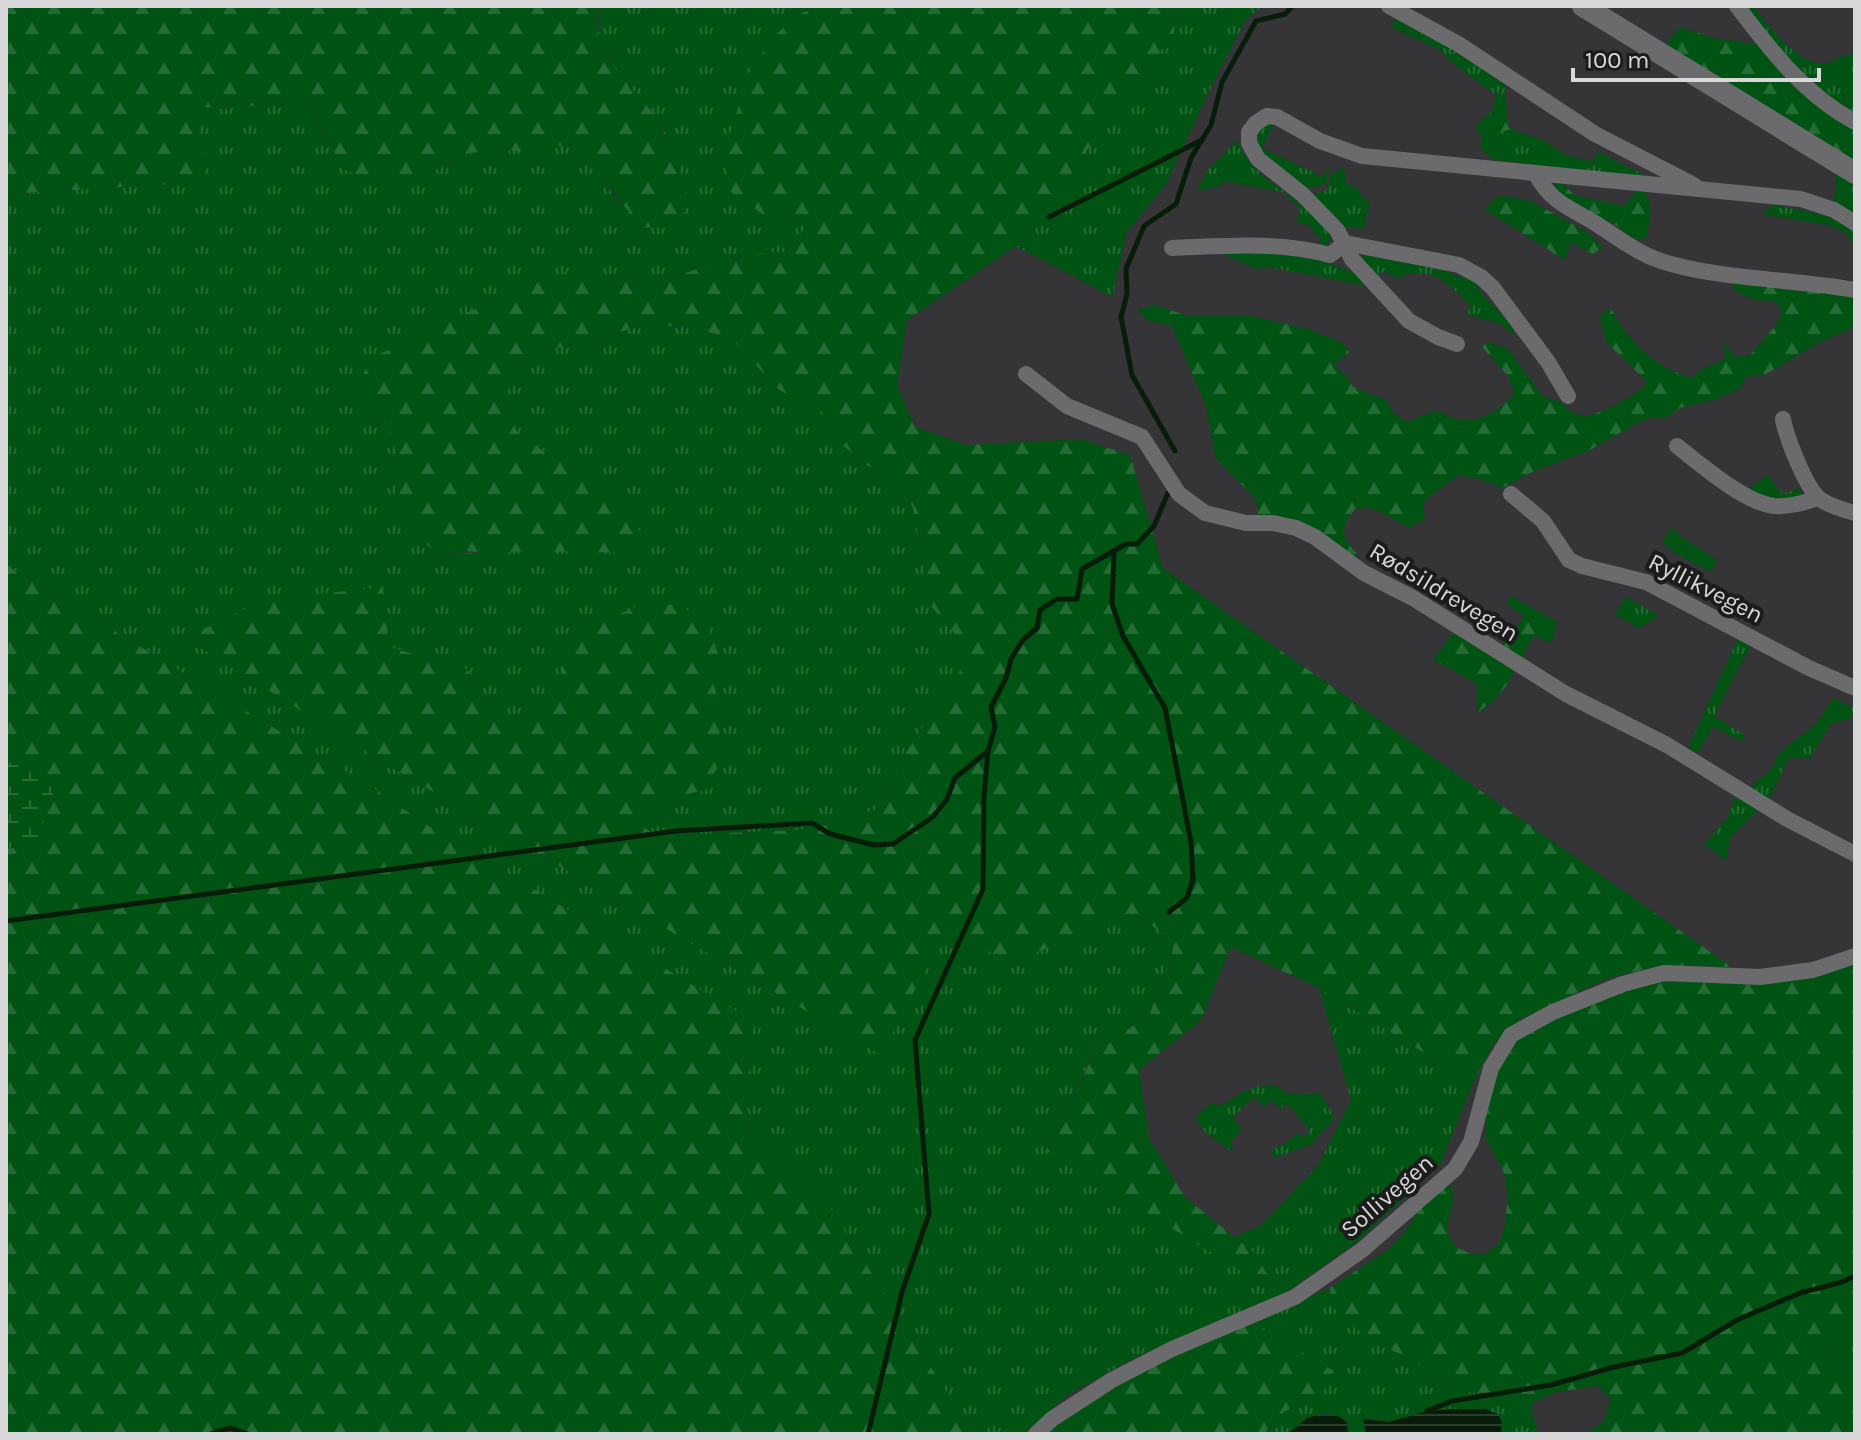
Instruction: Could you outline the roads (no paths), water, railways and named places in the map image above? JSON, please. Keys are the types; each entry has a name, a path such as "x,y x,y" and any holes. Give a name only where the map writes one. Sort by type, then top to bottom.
{"street":[{"path":"1389,6 1460,45 1595,134 1699,188"},
{"path":"1583,6 1855,173"},
{"path":"1737,6 1797,79 1815,96 1855,122"},
{"path":"1457,344 1409,321 1352,259 1337,230 1302,194 1268,168 1252,151 1249,132 1256,123 1267,116 1277,117 1320,141 1362,156 1801,199 1834,210 1855,223"},
{"path":"1535,173 1545,191 1558,204 1634,249 1670,264 1855,290"},
{"path":"1172,248 1268,245 1305,248 1330,255 1345,243 1459,265 1493,288 1548,362 1568,396"},
{"name":"Rødsildrevegen","path":"1026,374 1067,406 1142,437 1179,494 1205,513 1246,523 1273,523 1296,528 1315,537 1364,573 1413,598 1566,694 1667,745 1787,819 1855,854"},
{"path":"1783,419 1789,442 1818,498 1855,513"},
{"path":"1677,446 1724,482 1767,504 1796,505 1818,498"},
{"name":"Ryllikvegen","path":"1511,494 1543,521 1569,560 1646,582 1809,668 1855,688"},
{"name":"Sollivegen","path":"1036,1434 1052,1419 1112,1380 1172,1349 1295,1297 1362,1250 1455,1169 1471,1142 1491,1068 1511,1035 1553,1012 1623,984 1664,973 1760,977 1813,970 1855,956"}],"waterway":[{"path":"1175,451 1132,375 1121,317 1127,294 1126,269 1144,226 1176,204 1191,158 1211,125 1222,82 1256,21 1285,14 1293,6"},
{"path":"1049,217 1202,140"},
{"path":"6,921 676,831 812,823 830,834 874,845 893,844 933,817 947,799 955,778 988,751 995,727 991,707 1006,678 1011,659 1023,640 1037,628 1040,610 1057,599 1077,599 1082,569 1126,544 1137,544 1154,526 1168,493"},
{"path":"1114,553 1112,604 1123,636 1165,708 1191,842 1193,879 1187,898 1169,912"},
{"path":"868,1434 902,1292 929,1214 915,1040 983,889 988,751"},
{"path":"1427,1411 1452,1401 1551,1385 1614,1367 1682,1353 1737,1320 1800,1293 1855,1276"},
{"path":"211,1434 230,1428 248,1434"}]}
